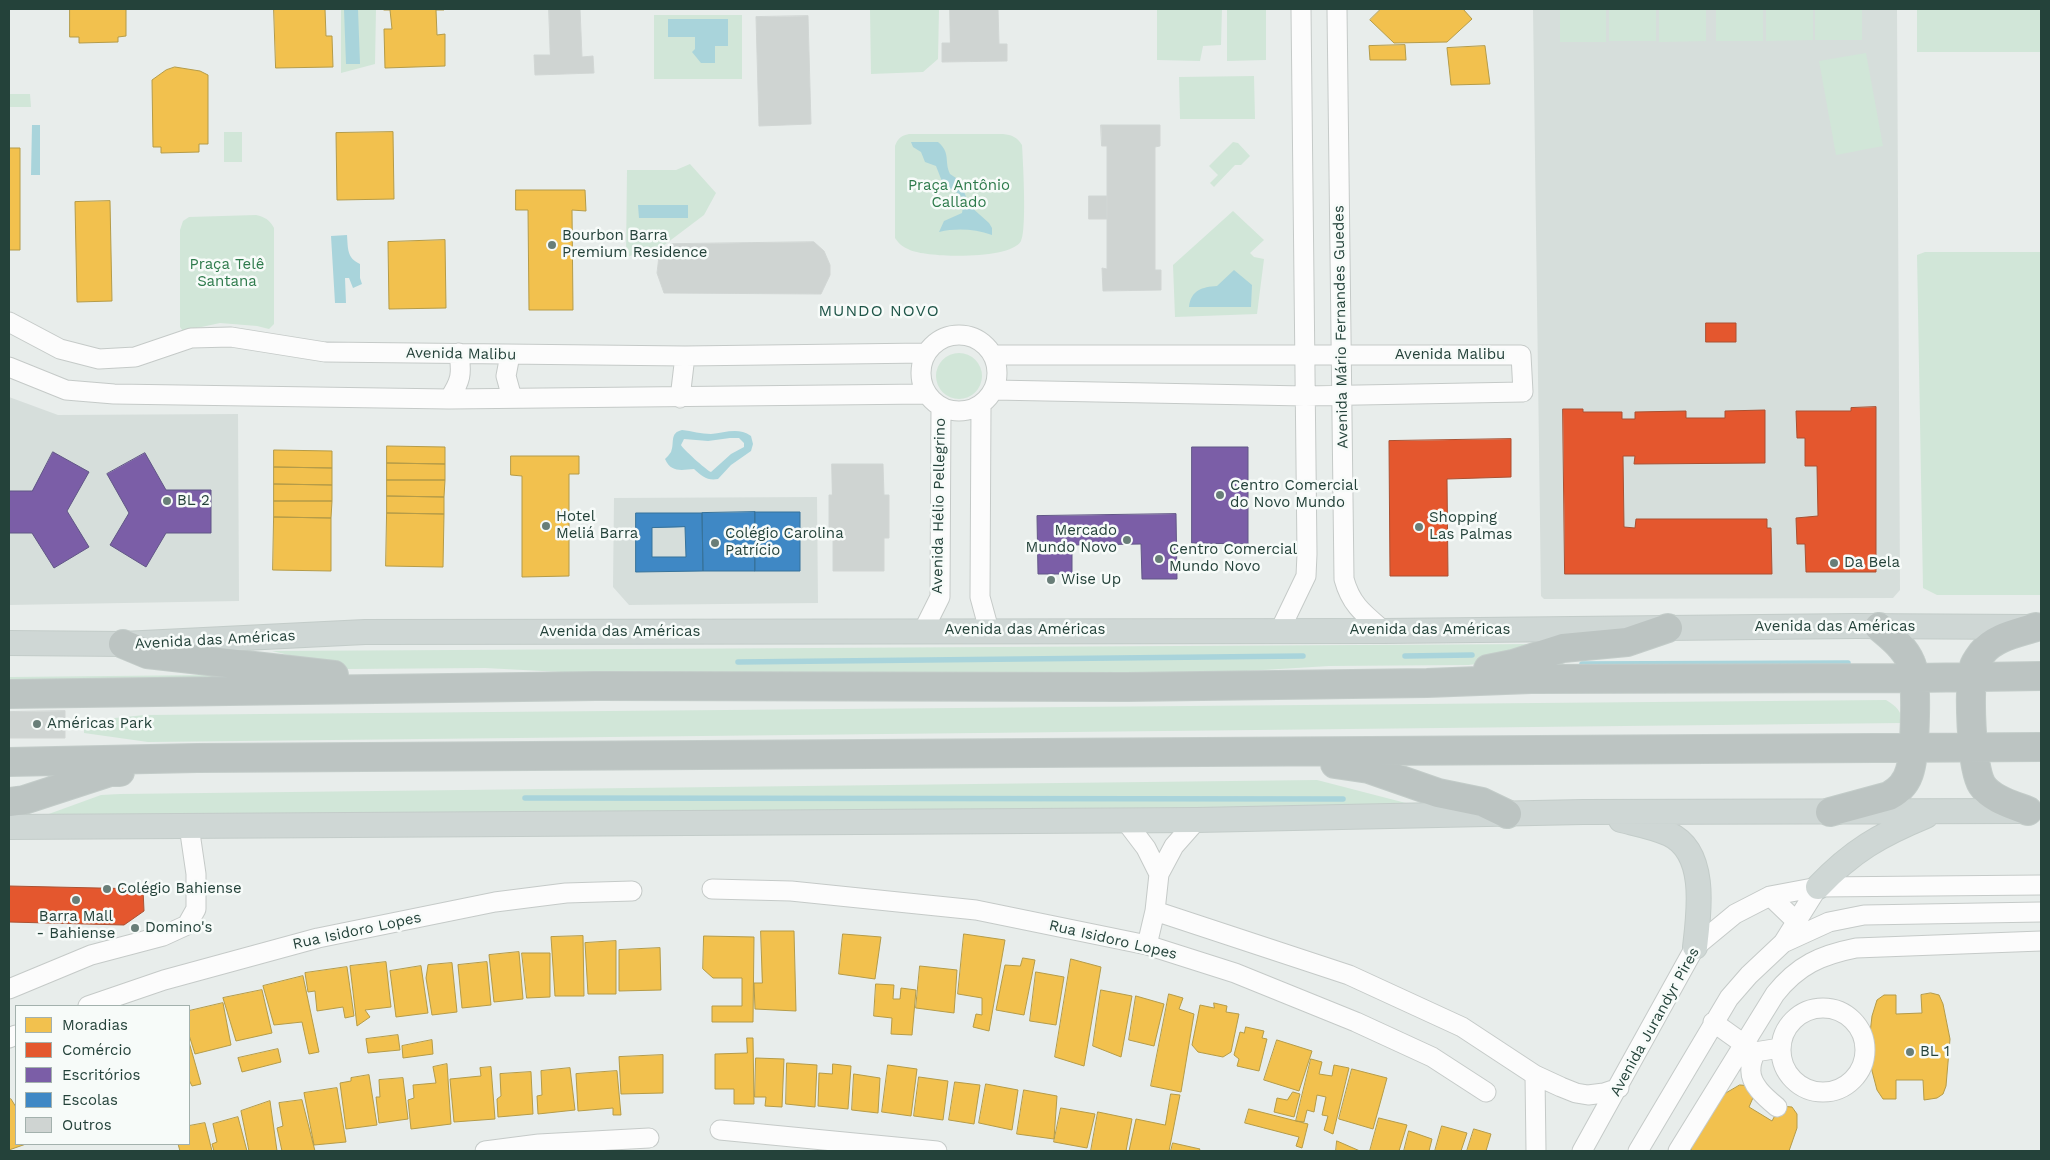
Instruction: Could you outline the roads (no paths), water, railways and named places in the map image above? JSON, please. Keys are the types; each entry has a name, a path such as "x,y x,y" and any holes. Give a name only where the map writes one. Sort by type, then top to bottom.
{"highway":[{"path":"1830,812 1883,798 1897,791 1905,782 1910,771 1913,748 1914,678 1912,664 1898,643 1879,627"},
{"path":"2035,811 1991,794 1982,785 1976,768 1973,748 1972,677 1974,665 1982,652 1992,642 2039,627"},
{"path":"1427,683 1447,675 1504,667 1563,648 1627,642 1668,628"},
{"path":"123,644 147,654 359,678 391,689"},
{"path":"9,694 596,686 1127,688 1427,683 1531,679 2041,676"},
{"path":"9,762 197,758 2041,747"},
{"path":"1283,751 1314,762 1368,769 1438,793 1482,802 1507,814"},
{"path":"9,802 24,800 110,772 171,767 197,758"}],"main road":[{"name":"Avenida das Américas","path":"9,643 123,644 365,632 2039,627"},
{"path":"1818,887 1835,869 1872,841 1938,811"},
{"path":"9,827 1197,820 1583,812 2035,811"},
{"path":"1583,812 1647,826 1671,835 1688,849 1694,864 1700,913 1695,947"}],"street":[{"path":"1280,630 1306,576 1307,554 1300,9"},
{"name":"Avenida Mário Fernandes Guedes","path":"1337,9 1344,579 1348,594 1358,608 1384,630"},
{"name":"Avenida Malibu","path":"9,322 60,349 100,358 135,357 191,338 230,337 325,352 685,356 926,354"},
{"path":"966,335 981,342 994,355 998,373 994,390 981,405 971,410 960,412 941,407 926,394 921,378 921,370 930,348 942,339 966,335"},
{"path":"449,399 459,384 461,376 459,353"},
{"path":"510,355 506,376 512,398"},
{"name":"Avenida Malibu","path":"994,355 1521,355 1523,392 1305,396 994,390"},
{"path":"680,398 685,356"},
{"path":"9,367 66,390 114,394 449,399 926,394"},
{"path":"981,405 980,597 989,630"},
{"name":"Avenida Hélio Pellegrino","path":"923,630 940,597 941,407"},
{"path":"1124,819 1146,848 1159,874"},
{"path":"1147,945 1155,911 1159,874 1174,846 1197,820"},
{"path":"9,989 90,955 163,936 187,926 196,909 196,874 189,826"},
{"name":"Avenida Jurandyr Pires","path":"1582,1151 1619,1088 1695,947 1735,914 1770,896 1818,887 2041,885"},
{"path":"1784,943 1818,887"},
{"name":"Rua Isidoro Lopes","path":"712,889 791,891 976,910 1147,945 1234,973 1356,1022 1432,1057 1486,1092"},
{"name":"Rua Isidoro Lopes","path":"91,1005 164,980 328,936 495,902 566,894 632,891"},
{"path":"1770,896 1796,921"},
{"path":"1155,911 1349,974 1462,1028 1535,1075 1576,1093 1604,1093 1619,1088"},
{"path":"1638,1151 1729,998 1749,975 1784,943 1829,922 1864,916 2041,912"},
{"path":"1678,1151 1751,1048 1775,994 1787,979 1804,965 1832,953 1856,948 2041,942"},
{"path":"1818,1008 1825,1008 1846,1015 1856,1025 1863,1038 1865,1052 1862,1066 1854,1079 1842,1088 1828,1092 1813,1091 1800,1085 1789,1075 1782,1062 1780,1048 1784,1034 1792,1021 1803,1013 1818,1008"},
{"path":"1714,1022 1751,1048 1780,1048"},
{"path":"1751,1048 1750,1069 1754,1083 1765,1098 1777,1107"},
{"path":"1535,1075 1536,1151"},
{"path":"720,1130 937,1151"},
{"path":"486,1151 539,1144 649,1138"}],"water":[{"path":"344,9 358,9 360,64 346,64"},
{"path":"668,19 728,19 728,46 715,46 715,63 701,63 692,52 695,49 695,37 668,37"},
{"path":"32,125 40,125 40,175 31,175"},
{"path":"911,142 938,142 942,146 945,150 950,174 959,180 970,206 989,223 992,228 992,235 966,230 939,232 944,221 962,213 962,197 943,184 936,166 925,162 921,152 913,147"},
{"path":"638,205 688,205 688,218 639,218"},
{"path":"347,235 350,256 360,264 362,284 353,288 349,278 345,278 346,303 335,303 331,236"},
{"path":"1234,270 1252,285 1251,307 1189,307 1192,297 1198,290 1217,286"},
{"path":"678,431 704,434 731,431 741,432 751,436 753,444 751,451 731,465 718,479 708,479 694,469 677,470 670,467 667,463 665,459 671,452 675,433","holes":["739,438 744,443 744,447 731,454 711,472 694,459 681,445 684,439 708,441"]}],"waterway":[{"path":"1405,656 1472,655"},
{"path":"738,662 1303,656"},
{"path":"1582,664 1848,663"},
{"path":"525,798 1343,799"}],"place":[{"name":"Bourbon Barra Premium Residence","path":"552,245"},
{"name":"Centro Comercial do Novo Mundo","path":"1220,495"},
{"name":"BL 2","path":"167,501"},
{"name":"Hotel Meliá Barra","path":"546,526"},
{"name":"Shopping Las Palmas","path":"1419,527"},
{"name":"Mercado Mundo Novo","path":"1127,540"},
{"name":"Colégio Carolina Patrício","path":"715,543"},
{"name":"Centro Comercial Mundo Novo","path":"1159,559"},
{"name":"Da Bela","path":"1834,563"},
{"name":"Wise Up","path":"1051,580"},
{"name":"Américas Park","path":"37,724"},
{"name":"Colégio Bahiense","path":"107,889"},
{"name":"Barra Mall - Bahiense","path":"76,900"},
{"name":"Domino's","path":"135,928"},
{"name":"BL 1","path":"1910,1052"}],"district":[{"name":"MUNDO NOVO","path":"879,311"}],"park label":[{"name":"Praça Antônio Callado","path":"959,194"},
{"name":"Praça Telê Santana","path":"227,274"}]}
